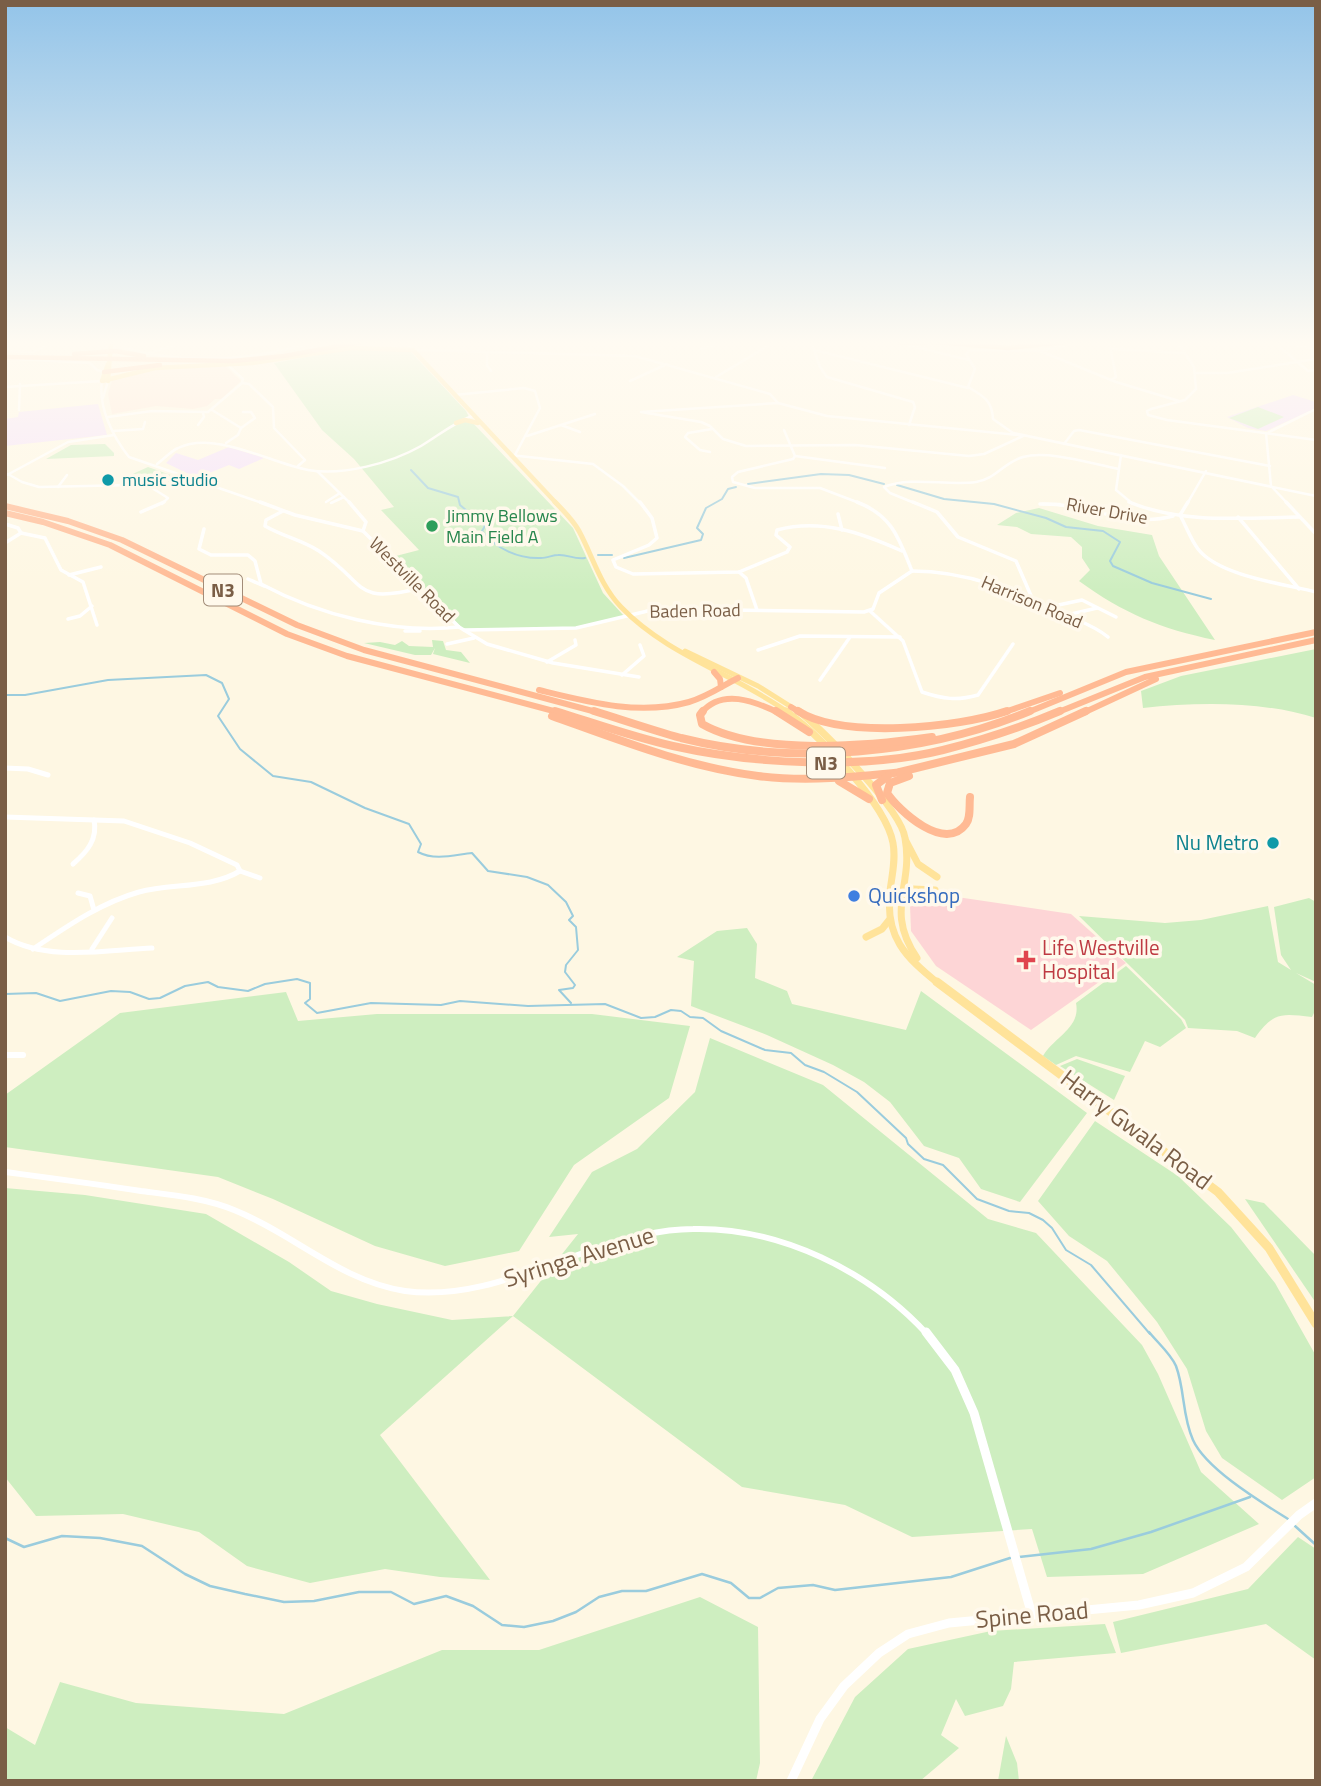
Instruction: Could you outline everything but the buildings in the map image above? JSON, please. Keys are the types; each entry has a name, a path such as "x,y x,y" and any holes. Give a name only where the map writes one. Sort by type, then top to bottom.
{"highway":[{"name":"N3","path":"5,506 58,519 122,540 271,614 332,639 682,738 748,750 785,753 865,752 919,745 985,729 1126,672 1316,632"},
{"name":"N3","path":"5,513 66,529 110,545 260,622 313,645 681,748 751,759 820,763 889,759 969,745 1019,728 1126,683 1195,665 1316,640"},
{"path":"970,797 966,825 944,832 926,829 910,820 888,796 886,790 897,779 1004,751 1136,686 1195,665"},
{"path":"443,670 625,708 668,707 690,702 735,679"},
{"path":"715,672 721,687"},
{"path":"791,706 812,720 832,726 892,729 943,726 1011,711 1093,680 1126,672"},
{"path":"452,684 699,766 758,776 834,779 903,772"},
{"path":"809,732 789,718 743,699 716,700 704,708 700,715 706,728 727,737 779,743 858,743 944,735 1045,705"},
{"path":"882,800 876,788 878,781 884,776 974,755 1031,738"},
{"path":"834,779 847,784 869,799"}],"main road":[{"path":"480,424 513,455 580,532 598,575 615,601 633,618 691,660 791,706 821,733 882,800 900,822 905,840 918,864 937,877"},
{"path":"669,643 780,706 809,732 886,820 894,841 890,919 897,943 923,968"},
{"path":"905,840 899,912 902,936 923,968"},
{"path":"901,895 916,888 936,890"},
{"path":"866,937 882,929 890,919"},
{"name":"Harry Gwala Road","path":"923,968 947,990 1218,1192 1269,1248 1316,1324"}],"street":[{"name":"Westville Road","path":"110,424 129,457 157,464 283,511 363,531 375,538 461,629 475,638 547,662 639,677"},
{"path":"7,475 68,442 143,429 144,424"},
{"path":"235,424 241,428"},
{"path":"226,443 239,435 241,428 246,424"},
{"path":"273,424 305,460 298,466"},
{"path":"157,464 185,445 226,443 317,471 370,466 426,443 453,424"},
{"path":"532,424 513,455 593,464 605,471 653,516 659,531 657,538 645,547 616,557 614,563 621,569 645,575 739,572 787,552 790,547 776,535 780,529 813,524 842,530 902,551"},
{"path":"703,424 721,438 736,444 866,445 973,456 1021,435"},
{"path":"903,424 1021,435 1206,471 1316,496"},
{"path":"998,424 1021,435"},
{"path":"1199,424 1266,436 1316,440"},
{"path":"1266,436 1287,424"},
{"path":"527,436 561,425 580,432"},
{"path":"710,452 700,450 685,437 688,433 712,429"},
{"path":"784,430 795,456"},
{"path":"1064,444 1074,431 1080,430 1270,466"},
{"path":"1274,431 1279,435"},
{"path":"1266,436 1271,486 1316,534"},
{"path":"1121,455 1116,490 1118,496 1129,503 1180,517 1299,517"},
{"path":"885,468 795,456 787,463 738,472 731,480 736,485 748,488 805,486 841,494 886,519 896,530 912,571 879,593 870,611 900,637 906,646 922,692 943,699 960,700 978,695 1013,644"},
{"path":"1032,598 1019,564 1012,558 958,537 937,512 890,493 884,487 897,482 941,485 983,481 1001,473 1016,458 1024,456 1052,457 1119,469"},
{"path":"317,471 366,522 363,531"},
{"path":"1206,471 1182,509 1180,517 1201,553 1211,561 1233,570 1299,590 1316,592"},
{"path":"7,475 31,485 149,487 168,498 162,504 141,512"},
{"path":"58,487 67,475"},
{"path":"329,503 342,495"},
{"name":"River Drive","path":"1040,504 1058,503 1128,519 1155,520 1173,516"},
{"path":"283,511 266,520 265,526 317,550 366,593 388,596 421,588"},
{"path":"838,514 842,530"},
{"path":"1238,517 1299,590"},
{"path":"5,524 18,528 21,533"},
{"path":"199,545 204,529"},
{"path":"5,543 21,533 35,533 50,544 58,566 83,582 97,625"},
{"path":"198,539 200,549 207,554 251,556 255,561 259,581 265,586"},
{"path":"69,575 101,567"},
{"name":"Harrison Road","path":"912,571 970,577 1013,590 1108,637"},
{"path":"739,572 746,578 757,610"},
{"name":"Baden Road","path":"248,579 310,606 374,621 430,629 572,629 642,611 870,611"},
{"path":"1013,590 1027,587"},
{"path":"1049,607 1080,600 1116,617"},
{"path":"68,619 80,615 92,606"},
{"path":"1067,615 1097,608"},
{"path":"405,631 461,629"},
{"path":"758,650 797,637 900,637"},
{"path":"820,680 850,637"},
{"path":"447,644 475,638"},
{"path":"547,662 576,645 575,640"},
{"path":"622,675 643,656 640,645"},
{"path":"5,768 28,769 48,775"},
{"path":"5,817 124,821 180,840 237,865 240,872"},
{"path":"73,864 86,852 95,836 97,831 94,820"},
{"path":"33,950 94,910 142,891 230,877 240,872 261,877"},
{"path":"78,893 90,896 94,910"},
{"path":"92,949 112,918"},
{"path":"5,937 33,950 152,948"},
{"path":"21,946 33,946 49,939"},
{"path":"49,939 44,946 53,951"},
{"path":"5,1055 23,1055"},
{"name":"Syringa Avenue","path":"5,1172 205,1201 246,1216 356,1279 410,1292 440,1293 483,1287 639,1236 679,1228 736,1231 776,1240 826,1262 868,1285 918,1324 943,1351 973,1407 1032,1615"},
{"name":"Spine Road","path":"791,1781 820,1719 844,1686 879,1653 908,1634 949,1623 1139,1605 1193,1593 1246,1567 1292,1522 1316,1503"}],"shaded area":[{"path":"5,424 104,424 107,435 5,446"},
{"path":"1241,424 1280,424 1266,431"},
{"path":"229,447 264,458 239,469 229,465 197,478 166,463 176,453 198,460"},
{"name":"Life Westville Hospital","path":"923,892 1071,914 1126,963 1031,1030 936,966 911,931 910,905 914,896"}],"green space":[{"path":"318,424 474,424 573,528 603,593 624,616 583,627 463,629 392,557 419,550 381,510 394,507 354,459"},
{"path":"1246,424 1268,424 1258,429"},
{"path":"105,444 114,456 46,459 71,445"},
{"path":"148,467 185,480 163,488 126,477"},
{"path":"1039,508 1098,526 1152,535 1159,556 1215,640 1177,631 1143,618 1111,602 1079,581 1090,570 1082,558 1082,547 1071,537 1031,534 1017,527 997,525 1016,513"},
{"path":"432,640 443,641 446,650 461,652 470,663 433,654 435,648 431,655 415,655 364,643 395,645 402,641 409,646 433,647"},
{"path":"1316,649 1316,718 1274,708 1230,704 1143,708 1141,691 1181,676"},
{"path":"1309,898 1316,902 1316,982 1296,973 1316,985 1316,1009 1312,1017 1279,1016 1268,1023 1255,1038 1237,1031 1188,1028 1185,1020 1079,916 1165,923 1201,920 1268,906 1278,962 1291,970 1281,955 1274,907"},
{"path":"747,928 757,944 755,978 787,991 792,1004 906,1030 921,991 1087,1113 1020,1202 981,1189 959,1158 924,1146 890,1102 864,1082 767,1035 691,1006 694,961 677,957 717,931"},
{"path":"1126,966 1181,1019 1186,1028 1160,1047 1145,1041 1130,1072 1076,1056 1056,1065 1043,1056 1071,1026 1076,1003"},
{"path":"286,992 298,1021 377,1014 592,1014 690,1026 669,1098 574,1165 519,1251 445,1266 375,1246 218,1177 5,1147 5,1095 120,1013"},
{"path":"710,1038 823,1085 988,1219 1036,1233 1142,1345 1158,1374 1201,1472 1259,1524 1143,1574 1047,1577 1032,1529 912,1537 845,1505 742,1487 513,1316 578,1234 549,1237 592,1172 637,1149 695,1092"},
{"path":"1077,1059 1125,1076 1114,1100 1060,1066"},
{"path":"1095,1121 1178,1176 1231,1227 1275,1283 1316,1356 1316,1477 1282,1500 1222,1458 1206,1431 1187,1369 1157,1322 1107,1261 1069,1236 1038,1201"},
{"path":"5,1188 85,1195 206,1214 289,1262 331,1291 452,1320 513,1316 380,1435 490,1580 440,1577 385,1569 310,1583 247,1566 199,1532 123,1514 36,1516 5,1477"},
{"path":"1245,1199 1264,1203 1316,1256 1316,1303"},
{"path":"1298,1537 1316,1549 1316,1660 1266,1624 1121,1653 1113,1622 1248,1589"},
{"path":"700,1597 758,1627 760,1763 756,1781 5,1781 5,1727 35,1745 60,1682 136,1703 284,1714 442,1650 539,1650"},
{"path":"1105,1624 1116,1653 1014,1662 1011,1689 1003,1706 965,1716 956,1699 941,1735 959,1748 920,1781 811,1781 855,1697 908,1649 991,1631"},
{"path":"1006,1736 1017,1763 1019,1781 998,1781"}],"waterway":[{"path":"411,470 428,488 458,497 460,505 485,526 482,531 494,543 509,552 533,558 556,555 585,558"},
{"path":"748,484 821,474 849,475 884,484"},
{"path":"897,485 944,499 994,504 1046,518 1066,527 1103,531 1120,542 1110,561 1113,566 1152,583 1211,599"},
{"path":"624,558 701,540 703,534 697,528 706,508 722,499 728,489 736,487"},
{"path":"598,555 612,555"},
{"path":"5,695 25,695 108,680 206,675 222,683 229,699 218,716 240,749 273,776 311,782 365,808 409,824 421,844 418,852 424,855 445,857 472,853 488,871 527,877 548,885 566,902 573,916 569,920 576,927 578,950 566,965 565,972 575,985 573,988 559,990 571,1003"},
{"path":"5,994 36,993 60,1001 111,991 130,992 149,999 160,998 185,986 208,982 218,987 248,991 265,984 297,979 310,983 310,999 305,1003 317,1013 371,1003 441,1005 460,1001 528,1006 605,1004 641,1018 655,1017 671,1010 681,1011 690,1017 703,1018 721,1031 765,1050 791,1053 805,1065 824,1072 857,1092 906,1138 908,1144 924,1159 943,1165 977,1199 1009,1211 1029,1213 1043,1220 1052,1228 1066,1250 1091,1265 1150,1334"},
{"path":"1149,1332 1176,1366 1189,1431 1200,1451 1235,1484 1288,1519"},
{"path":"1019,1557 1091,1549 1151,1532 1250,1497"},
{"path":"1295,1526 1316,1545"},
{"path":"5,1538 24,1547 62,1536 100,1538 142,1546 185,1574 210,1586 284,1602 314,1601 359,1592 391,1592 414,1604 446,1596 473,1606 502,1625 524,1627 553,1621 576,1612 599,1597 622,1591 646,1591 702,1574 731,1583 749,1598 760,1598 778,1588 813,1585 835,1590 951,1577 1010,1558"}],"place":[{"name":"music studio","path":"108,480"},
{"name":"Jimmy Bellows Main Field A","path":"432,526"},
{"name":"Nu Metro","path":"1273,843"},
{"name":"Quickshop","path":"854,896"},
{"name":"Life Westville Hospital","path":"1026,960"}]}
